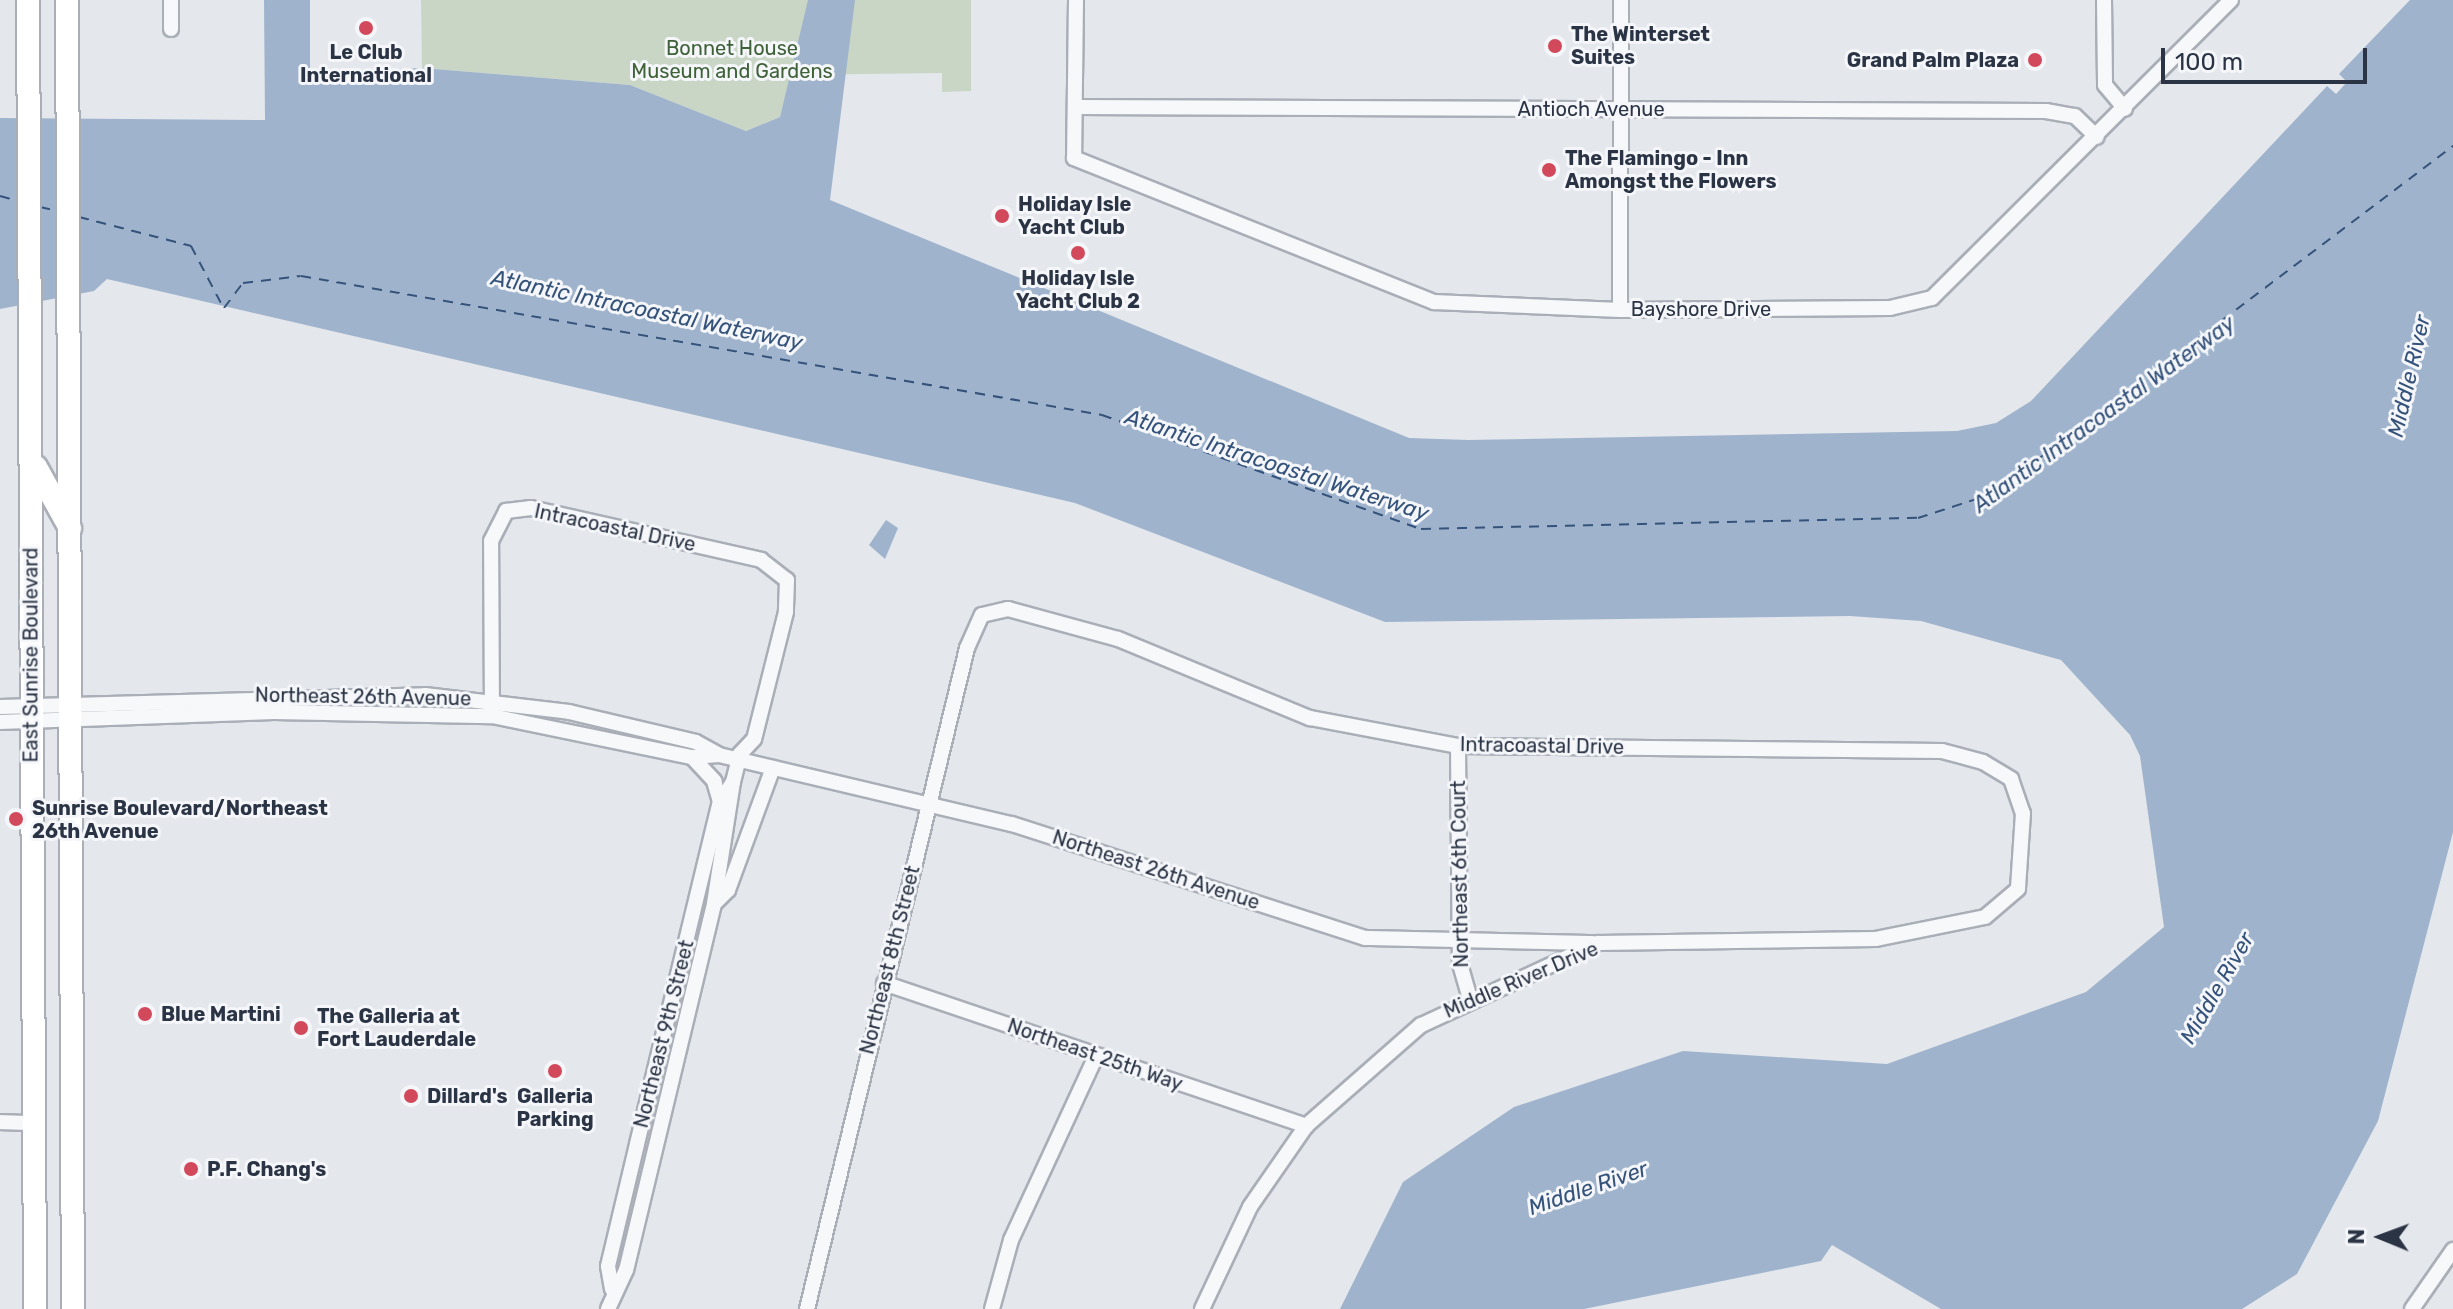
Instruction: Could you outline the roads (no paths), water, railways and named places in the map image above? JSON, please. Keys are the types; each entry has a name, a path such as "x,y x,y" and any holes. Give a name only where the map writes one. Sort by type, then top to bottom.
{"main road":[{"name":"East Sunrise Boulevard","path":"28,0 35,1309"},
{"name":"East Sunrise Boulevard","path":"67,0 71,329 73,1309"},
{"path":"31,454 70,528"},
{"path":"35,1123 56,1138 72,1168"}],"street":[{"path":"171,0 171,29"},
{"path":"1075,107 1076,0"},
{"path":"1620,310 1621,0"},
{"path":"2104,0 2105,85 2125,109"},
{"name":"Bayshore Drive","path":"1075,107 1074,158 1434,302 1620,310 1919,303 1954,283 2231,0"},
{"name":"Antioch Avenue","path":"1075,107 2046,111 2075,116 2097,137"},
{"name":"Intracoastal Drive","path":"492,716 491,541 506,511 531,508 761,560 783,573"},
{"name":"Northeast 9th Street","path":"612,1289 626,1270 714,904 733,782 739,760 754,739 786,612 783,573"},
{"name":"Intracoastal Drive","path":"982,615 1008,609 1105,636 1310,718 1458,746 1942,751 1983,762 2011,779 2022,836"},
{"name":"Northeast 8th Street","path":"807,1309 929,803 982,615"},
{"name":"Northeast 26th Avenue","path":"70,710 328,693 492,699 696,742 719,755 929,803 1139,860 1334,931 1460,941 1598,943"},
{"path":"0,707 31,711 70,710"},
{"name":"Northeast 26th Avenue","path":"70,710 492,716 692,757 719,755"},
{"path":"0,722 31,711"},
{"name":"Northeast 6th Court","path":"1458,746 1460,941 1470,1000"},
{"path":"692,757 714,781 720,802"},
{"name":"Northeast 9th Street","path":"714,904 728,890 773,768"},
{"name":"Northeast 9th Street","path":"608,1309 612,1289 608,1266 720,802 733,782"},
{"name":"Middle River Drive","path":"1202,1309 1250,1207 1306,1126 1421,1025 1598,943 1876,939 1985,917 2018,889 2022,836"},
{"name":"Northeast 25th Way","path":"884,983 1306,1126"},
{"path":"992,1309 1011,1240 1096,1056"},
{"path":"0,1122 35,1123"},
{"path":"2412,1309 2453,1250"}],"water":[{"path":"264,0 310,0 310,72 422,68 630,85 746,131 780,117 808,0 855,0 830,200 1409,438 1468,440 1957,431 1996,423 2031,401 2327,86 2336,94 2347,82 2339,74 2410,0 2453,0 2453,832 2378,1121 2297,1274 2242,1309 1941,1309 1832,1245 1821,1261 1584,1309 1340,1309 1403,1182 1514,1107 1683,1051 1887,1064 2086,992 2164,927 2140,756 2130,735 2061,660 1921,621 1850,616 1385,622 1075,503 107,279 94,291 0,309 0,118 265,120"},
{"path":"886,520 898,528 885,559 869,545"}],"place":[{"name":"Le Club International","path":"366,28"},
{"name":"The Winterset Suites","path":"1555,46"},
{"name":"Grand Palm Plaza","path":"2035,60"},
{"name":"The Flamingo - Inn Amongst the Flowers","path":"1549,170"},
{"name":"Holiday Isle Yacht Club","path":"1002,216"},
{"name":"Holiday Isle Yacht Club 2","path":"1078,253"},
{"name":"Sunrise Boulevard/Northeast 26th Avenue","path":"16,819"},
{"name":"Blue Martini","path":"145,1014"},
{"name":"The Galleria at Fort Lauderdale","path":"301,1028"},
{"name":"Galleria Parking","path":"555,1071"},
{"name":"Dillard's","path":"411,1096"},
{"name":"P.F. Chang's","path":"191,1169"}],"park label":[{"name":"Bonnet House Museum and Gardens","path":"732,60"}],"water label":[{"name":"Atlantic Intracoastal Waterway","path":"647,310"},
{"name":"Middle River","path":"2409,376"},
{"name":"Atlantic Intracoastal Waterway","path":"2104,414"},
{"name":"Atlantic Intracoastal Waterway","path":"1277,465"},
{"name":"Middle River","path":"2217,988"},
{"name":"Middle River","path":"1588,1188"}]}
